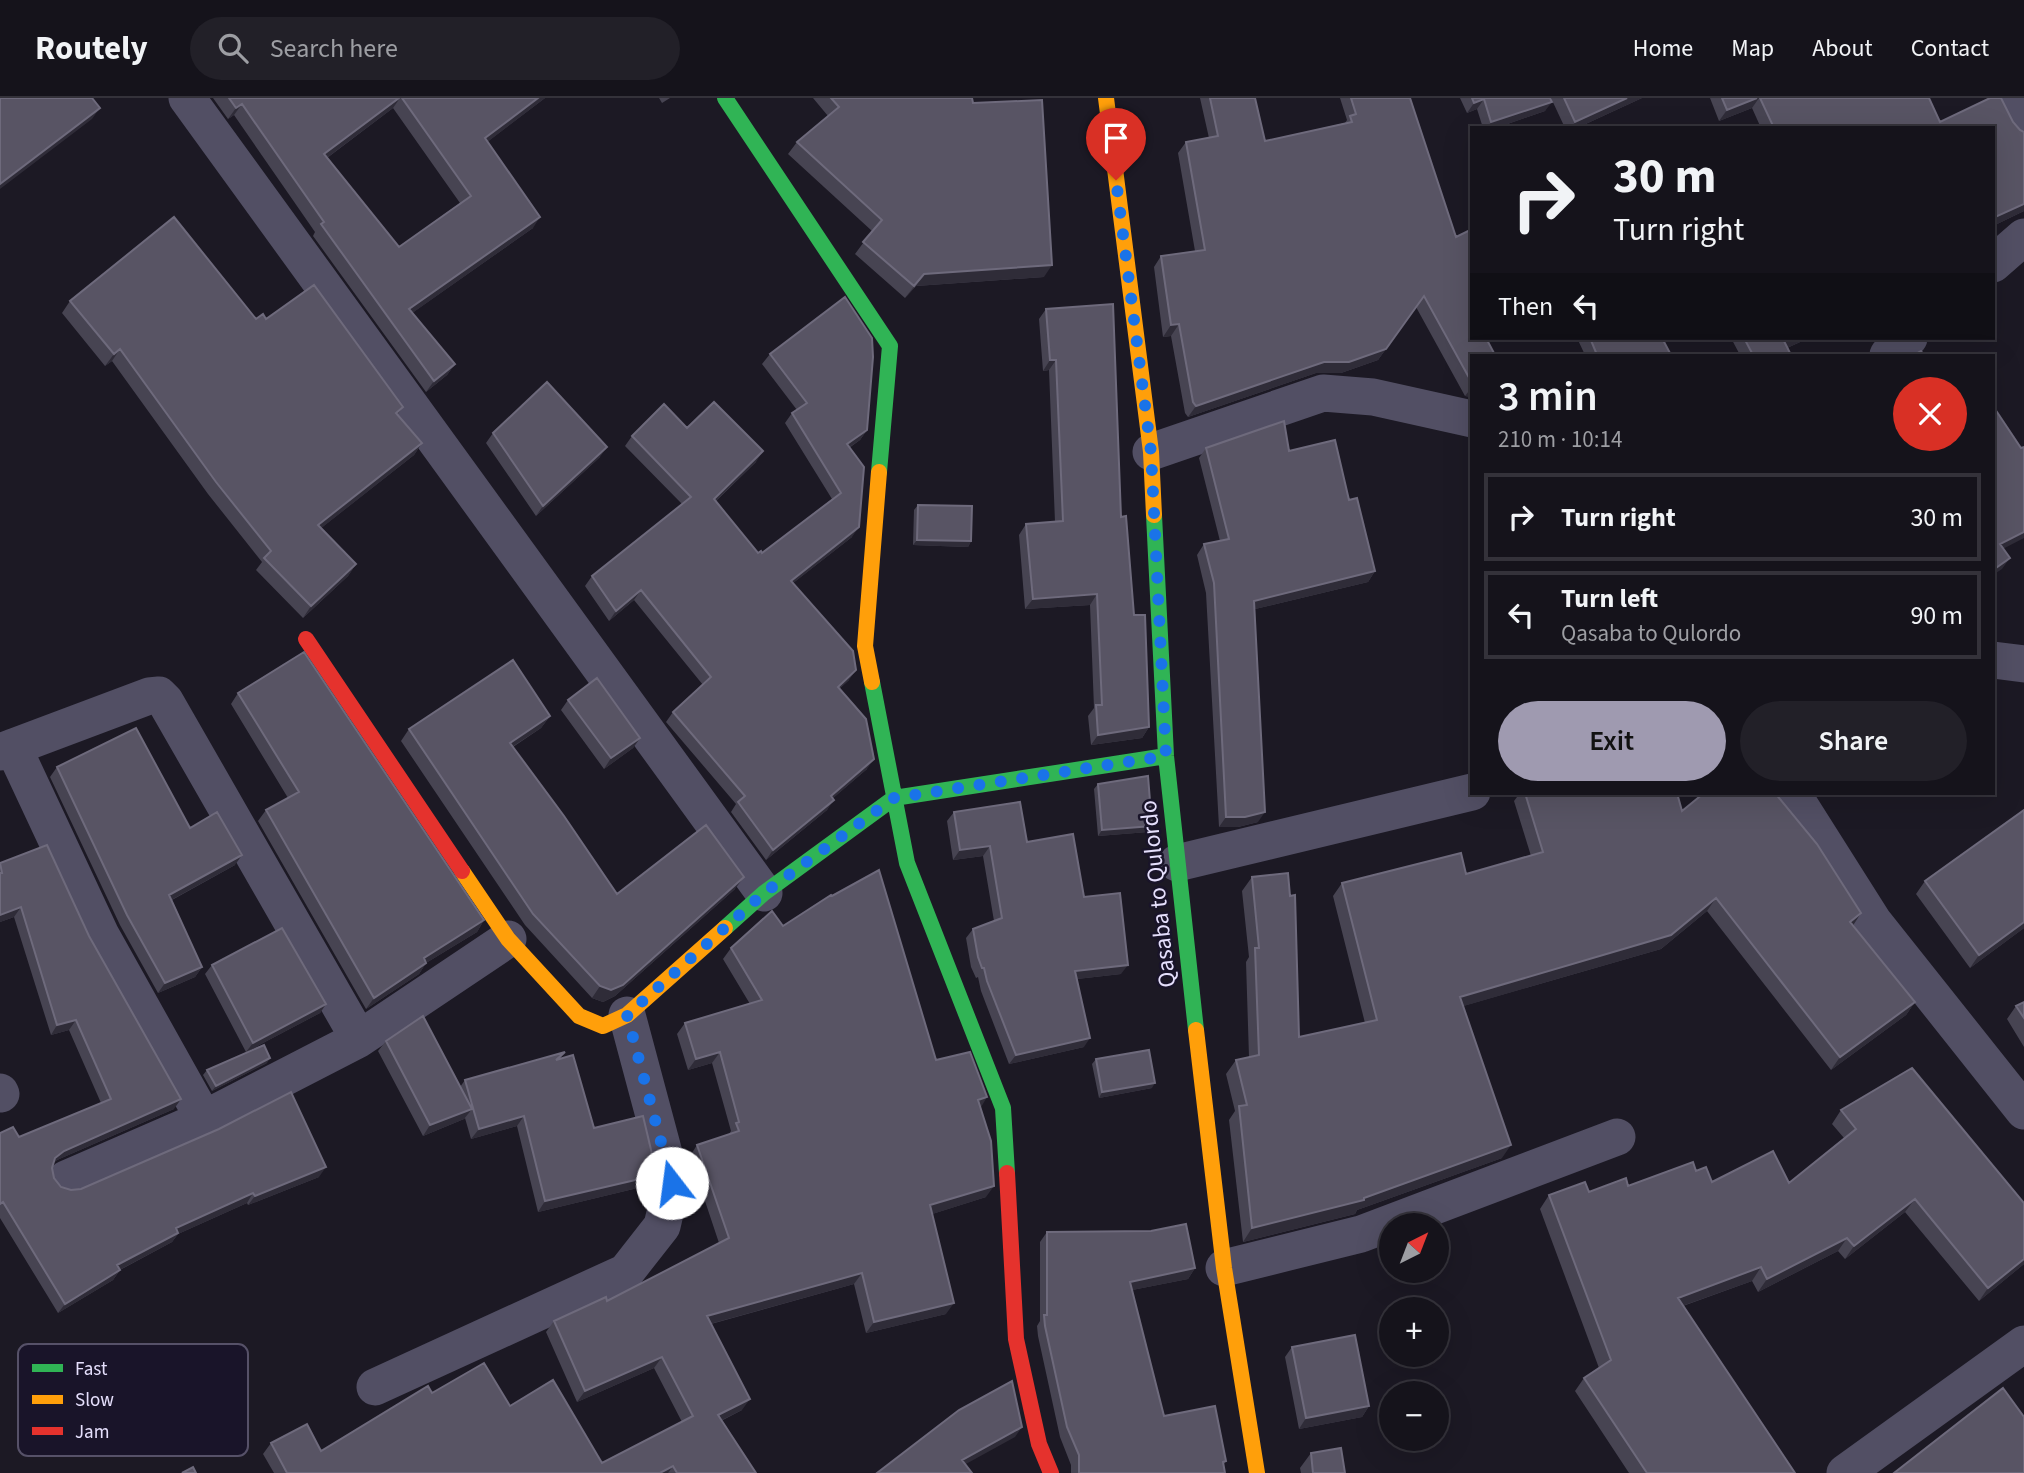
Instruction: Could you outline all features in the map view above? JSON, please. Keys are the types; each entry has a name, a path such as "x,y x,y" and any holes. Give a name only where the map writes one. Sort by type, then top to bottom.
{"street":[{"path":"187,98 764,893"},
{"path":"724,98 890,346 865,646 907,863 1003,1108 1016,1339 1039,1444 1051,1473"},
{"name":"Qasaba to Qulordo","path":"1106,98 1151,452 1166,756 1177,863 1224,1268 1257,1473"},
{"path":"2011,98 2024,124"},
{"path":"1995,262 2024,237"},
{"path":"1889,354 1907,340"},
{"path":"1151,452 1323,393 1373,397 1470,419"},
{"path":"306,639 508,939 579,1016 603,1026 627,1015 764,893 894,798 1166,756"},
{"path":"1995,660 2024,663"},
{"path":"204,1119 101,935 6,750 149,696 159,695 165,701 359,1039"},
{"path":"1177,863 1470,792"},
{"path":"1793,795 1873,921 2024,1111"},
{"path":"66,1180 204,1119 359,1039 508,939"},
{"path":"375,1387 626,1272 662,1226 672,1183 627,1015"},
{"path":"1224,1268 1361,1234 1617,1137"},
{"path":"1845,1473 2024,1344"}],"building":[{"path":"0,98 92,98 100,108 0,184"},
{"path":"229,98 399,98 324,154 399,247 471,196 402,98 538,98 485,138 540,217 409,309 455,364 434,381 321,224 324,222 242,104 236,108"},
{"path":"831,98 972,98 973,103 1042,100 1052,265 924,274 914,286 863,242 882,220 797,142 839,107"},
{"path":"1210,98 1255,98 1265,141 1352,122 1350,116 1356,114 1351,98 1410,98 1456,237 1470,230 1470,340 1487,340 1494,354 1470,354 1470,379 1424,296 1386,349 1349,362 1324,362 1196,406 1193,402 1179,324 1171,325 1161,256 1205,250 1186,142 1218,136"},
{"path":"1472,98 1550,98 1552,102 1491,122 1484,99 1474,103"},
{"path":"1564,98 1627,98 1575,122"},
{"path":"1722,98 1757,98 1727,110"},
{"path":"1760,98 1929,98 1940,122 1990,98 2001,98 2013,122 2024,132 2024,204 1995,217 1995,126 1773,126"},
{"path":"174,217 256,319 263,314 266,319 314,285 403,407 396,413 422,443 318,525 356,564 311,606 264,558 271,551 216,482 120,349 114,354 70,301"},
{"path":"845,297 872,338 867,430 847,444 864,467 859,527 791,581 853,651 856,670 838,687 866,719 874,759 831,796 834,800 773,850 738,802 745,796 673,712 711,677 641,590 616,611 592,576 691,497 632,436 664,404 687,428 714,402 763,451 714,499 758,553 762,553 841,493 792,413 807,403 770,354"},
{"path":"1113,304 1121,517 1126,516 1134,615 1145,615 1149,727 1098,735 1096,705 1102,705 1097,594 1033,599 1026,524 1063,521 1056,360 1050,360 1046,309"},
{"path":"1591,340 1663,340 1670,354 1597,354"},
{"path":"1745,340 1787,340 1784,341 1790,354 1752,354"},
{"path":"547,382 607,447 543,506 493,433"},
{"path":"1995,409 2021,448 2024,447 2024,532 2000,544 2010,558 1995,569"},
{"path":"1284,421 1289,451 1335,440 1349,500 1357,498 1375,571 1254,601 1265,812 1245,817 1226,817 1214,583 1204,544 1229,539 1206,448"},
{"path":"918,505 972,506 971,541 917,540"},
{"path":"304,652 484,920 424,958 426,963 374,998 266,810 299,792 238,693"},
{"path":"513,660 550,716 510,743 617,894 706,825 744,877 623,985 611,990 600,986 533,914 409,729"},
{"path":"597,678 640,738 611,758 568,700"},
{"path":"136,728 190,828 217,812 242,855 169,895 202,967 165,983 127,915 57,767"},
{"path":"1148,776 1152,826 1102,830 1098,784"},
{"path":"1526,795 1678,795 1682,811 1702,795 1777,795 1817,844 1861,913 1850,922 1915,1002 1840,1057 1716,898 1671,935 1460,997 1511,1145 1364,1200 1252,1228 1239,1106 1247,1105 1236,1060 1259,1055 1255,948 1259,948 1252,877 1288,873 1290,896 1295,895 1299,1037 1377,1020 1342,883 1461,853 1466,874 1543,852"},
{"path":"1020,802 1027,842 1073,834 1084,897 1120,893 1128,965 1075,971 1090,1038 1016,1055 978,957 973,929 1002,918 990,846 960,850 954,812"},
{"path":"2024,810 2024,922 1979,955 1925,881"},
{"path":"47,845 89,936 181,1099 64,1151 55,1158 52,1168 54,1178 61,1187 81,1189 219,1129 291,1092 326,1167 255,1196 253,1193 176,1228 178,1233 117,1265 120,1270 65,1304 3,1202 0,1204 0,1133 13,1127 19,1137 111,1099 76,1020 57,1025 21,907 0,915 0,863"},
{"path":"879,870 936,1060 970,1052 987,1097 978,1100 991,1141 994,1186 930,1205 954,1303 874,1322 862,1273 707,1316 750,1399 718,1415 756,1473 677,1473 673,1466 660,1473 287,1473 271,1443 307,1424 321,1451 428,1386 432,1393 484,1363 510,1406 553,1380 602,1463 693,1416 662,1357 585,1391 554,1321 606,1297 607,1301 729,1238 697,1145 739,1131 736,1123 739,1122 720,1052 696,1059 685,1023 762,1000 731,948 772,911 783,926 831,895"},
{"path":"282,928 326,1004 253,1043 212,965"},
{"path":"2024,1002 2024,1018 2016,1006"},
{"path":"423,1016 472,1109 430,1125 386,1041"},
{"path":"264,1045 270,1058 216,1086 207,1070"},
{"path":"1149,1050 1155,1083 1102,1092 1096,1059"},
{"path":"565,1052 556,1060 573,1055 594,1128 643,1116 657,1175 545,1201 524,1116 479,1129 465,1080"},
{"path":"1912,1068 2024,1203 2024,1259 1988,1288 1915,1199 1854,1246 1847,1238 1767,1279 1761,1267 1678,1298 1795,1473 1647,1473 1584,1378 1611,1360 1549,1195 1585,1182 1589,1192 1626,1178 1628,1186 1693,1162 1696,1171 1706,1167 1712,1182 1773,1151 1789,1183 1856,1129 1841,1110"},
{"path":"1186,1224 1195,1268 1130,1282 1164,1416 1215,1406 1226,1461 1223,1462 1225,1473 1079,1473 1079,1455 1067,1427 1045,1326 1047,1232 1151,1231"},
{"path":"1355,1335 1369,1406 1306,1418 1292,1347"},
{"path":"1012,1381 1022,1427 962,1460 972,1473 877,1473 959,1410"},
{"path":"2003,1388 2024,1417 2024,1473 1894,1473"},
{"path":"1341,1448 1345,1473 1313,1473 1311,1453"},
{"path":"193,1467 196,1473 182,1473"}],"traffic: fast":[{"path":"725,98 890,346 879,472"},
{"path":"1154,515 1166,756 1196,1030"},
{"path":"872,682 907,863 1003,1108 1007,1173"},
{"path":"725,928 764,893 894,798 1166,756"}],"traffic: slow":[{"path":"1106,98 1151,452 1154,515"},
{"path":"872,682 865,646 879,472"},
{"path":"462,871 508,939 579,1016 603,1026 627,1015 725,928"},
{"path":"1196,1030 1224,1268 1257,1473"}],"traffic: jam":[{"path":"306,639 462,871"},
{"path":"1007,1173 1016,1339 1039,1444 1051,1473"}],"route":[{"path":"672,1183 627,1015 764,893 894,798 1166,756 1151,452 1116,180"}]}
